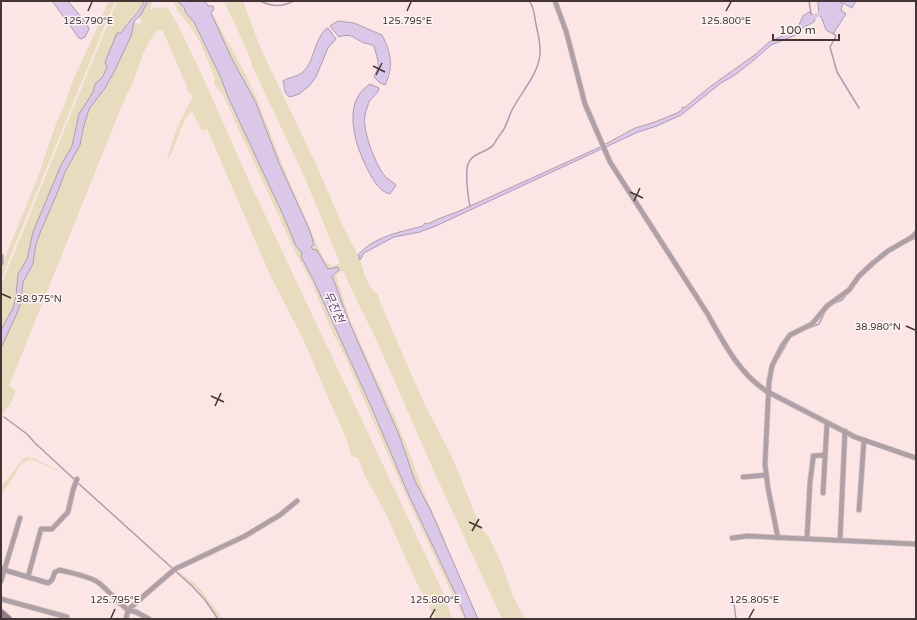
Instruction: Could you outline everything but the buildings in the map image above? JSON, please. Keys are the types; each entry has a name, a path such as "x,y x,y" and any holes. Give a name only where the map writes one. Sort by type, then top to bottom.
{"main road":[{"path":"1,613 8,619"}],"street":[{"path":"555,1 566,30 585,104 610,162 744,373 768,392 827,423 864,440 916,458"},
{"path":"778,538 765,464 768,392 772,366 782,346 790,335 812,324 827,306 849,290 859,276 888,251 912,237 916,233"},
{"path":"1,256 1,263"},
{"path":"823,493 827,423"},
{"path":"840,540 845,431"},
{"path":"859,510 864,440"},
{"path":"807,538 810,482 813,459 816,455 825,455"},
{"path":"743,477 766,475"},
{"path":"28,577 42,529 52,529 68,512 76,481"},
{"path":"126,619 128,610 174,570 252,532 280,515 297,501"},
{"path":"1,581 3,570 20,518"},
{"path":"732,538 738,536 748,536 916,544"},
{"path":"3,570 48,583 52,580 55,572 60,570 92,579 98,582 122,606 149,619"},
{"path":"1,599 67,616"}],"shaded area":[{"path":"108,1 115,1 1,279 2,265 37,179 56,124 74,78"},
{"path":"117,1 144,1 132,19 127,23 105,64 107,67 102,78 95,84 93,92 86,101 72,146 61,165 33,232 27,259 18,274 16,296 13,308 1,330 1,285"},
{"path":"148,1 152,1 150,9 164,7 168,8 180,29 250,183 443,592 452,619 435,619 413,575 386,514 364,474 358,458 351,456 348,443 303,339 271,277 207,129 202,131 192,111 184,121 168,160 167,159 178,127 193,97 187,91 187,87 163,31 158,30 149,42 142,56 132,85 121,108 9,386 16,391 10,405 3,413 1,418 1,348 23,282 33,264 36,244 44,221 65,172 80,145 89,109 134,22 140,25 142,20 137,18 141,15"},
{"path":"173,1 177,1 184,7 186,13 194,22 221,78 229,99 296,246 303,253 301,257 313,279 371,406 410,498 459,601 466,619 464,619 411,507 346,359 328,323 311,281 297,256 223,95 214,84 215,78 200,43 194,32 177,10"},
{"path":"224,1 243,1 260,47 314,160 347,235 357,252 365,276 370,286 378,294 380,302 424,403 452,457 478,521 489,537 502,565 513,596 525,619 502,619 432,467 377,341 343,271 336,276 350,319 408,449 423,490 445,540 444,541 415,481 399,435 350,324 333,281 332,276 339,270 338,267 328,269 317,250 312,249 311,247 314,245 310,231 279,163 256,103 231,57 212,15 245,73 256,97 289,181 324,260 332,266 340,263 304,176 253,68 249,55"},
{"path":"27,457 34,458 66,474 30,459 21,464 1,494 1,487 23,459"},
{"path":"176,570 197,585 223,619 219,619 199,592"}],"water":[{"path":"52,1 68,1 87,24 89,29 85,37 81,39 79,38"},
{"path":"144,1 148,1 141,15 134,22 131,36 115,70 105,88 89,109 80,145 65,172 40,233 36,244 33,264 23,282 21,301 18,311 1,348 1,330 13,308 16,296 18,274 27,259 33,232 61,165 72,146 79,114 93,92 95,84 102,78 107,67 105,62 117,33 121,33"},
{"name":"무진천","path":"177,1 205,1 208,6 213,6 214,10 211,12 212,15 231,57 256,103 279,163 310,231 314,245 311,247 312,249 317,250 328,269 338,267 339,270 332,276 350,324 399,435 415,481 431,511 478,619 466,619 459,601 410,498 371,406 313,279 301,257 302,253 296,246 229,99 221,78 194,22 186,13 184,7"},
{"path":"819,1 838,1 841,3 842,1 856,1 852,8 843,3 841,10 846,14 833,34 826,30 821,16 819,16"},
{"path":"809,12 815,19 814,22 804,27 796,35 771,45 735,75 721,83 681,115 657,126 638,132 438,225 420,232 394,237 364,253 360,260 358,255 372,243 380,239 423,226 425,223 428,224 457,212 600,147 635,128 677,113 683,109 682,107 684,108 711,86 756,54 769,42 797,29 803,16"},
{"path":"338,21 354,23 382,35 388,47 390,60 390,72 385,85 380,83 374,77 378,68 378,61 374,46 347,35 339,37 330,26"},
{"path":"327,28 336,39 328,48 316,77 309,86 299,94 290,97 288,96 285,92 283,81 303,72 310,62 319,38"},
{"path":"370,84 379,88 368,105 365,115 365,129 373,155 380,170 396,185 390,194 386,193 380,188 371,175 359,151 353,126 355,102 361,92"}],"waterway":[{"path":"260,1 277,6 294,1"},
{"path":"470,206 467,179 468,164 473,157 494,144 504,129 511,112 536,70 539,62 540,43 533,9 529,1"},
{"path":"809,1 811,14"},
{"path":"810,19 824,9 827,1"},
{"path":"833,33 836,36 830,47 837,72 859,108"},
{"path":"909,241 916,238"},
{"path":"835,303 842,300 850,291"},
{"path":"809,328 819,324 825,312"},
{"path":"779,357 786,345"},
{"path":"4,417 27,434 75,480"},
{"path":"78,483 192,586 205,600 218,619"},
{"path":"733,596 736,619"}]}
